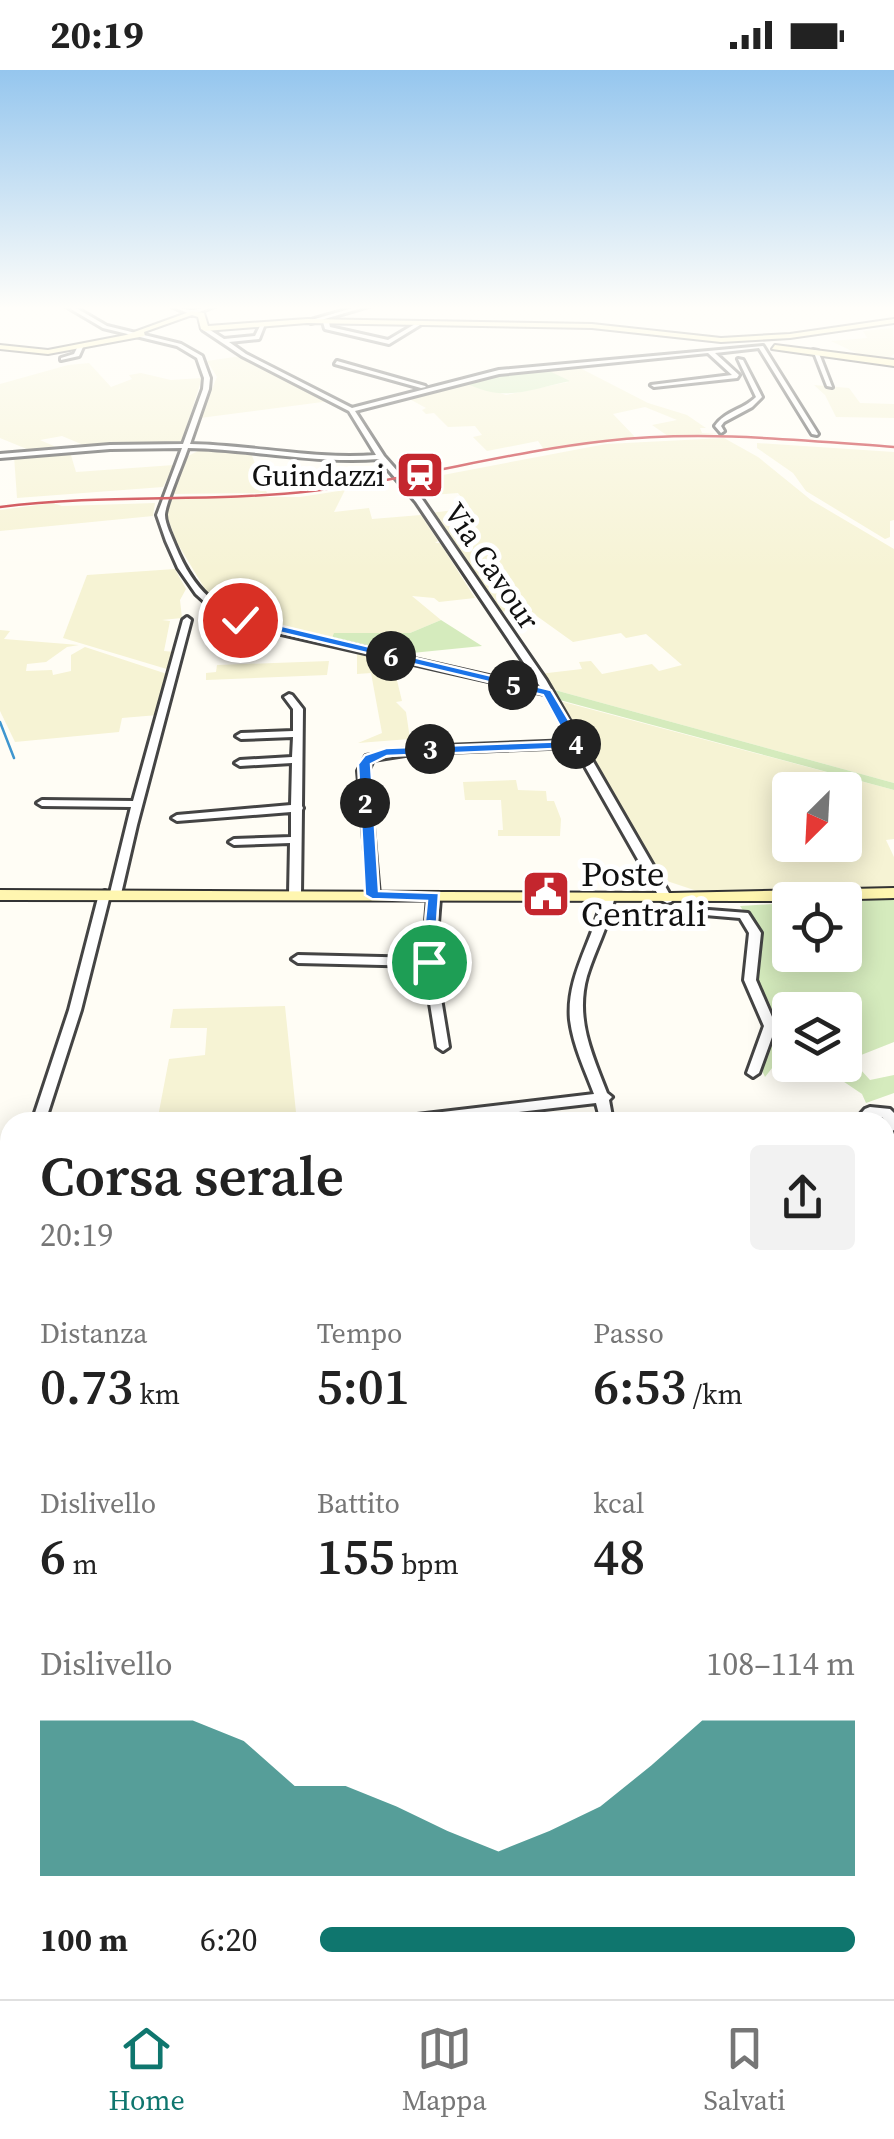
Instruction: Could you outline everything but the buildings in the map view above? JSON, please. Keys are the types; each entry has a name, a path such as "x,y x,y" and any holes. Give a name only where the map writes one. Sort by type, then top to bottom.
{"street":[{"path":"202,395 161,516 185,571 222,612 280,631 547,692"},
{"name":"Via Cavour","path":"323,395 351,410 381,457 418,501 547,692 667,900"},
{"path":"351,410 402,395"},
{"path":"721,431 718,426 722,418 757,401 758,395"},
{"path":"791,395 815,434"},
{"path":"0,456 186,446 342,460 381,457"},
{"path":"41,1112 110,894 188,620"},
{"path":"289,697 298,709 295,894"},
{"path":"241,736 298,734"},
{"path":"372,895 363,771 370,758 402,751 576,744"},
{"path":"240,762 298,760"},
{"path":"42,802 134,804"},
{"path":"177,818 298,808"},
{"path":"234,842 297,840"},
{"path":"0,894 667,900 894,893"},
{"path":"434,896 429,962 443,1048"},
{"path":"606,1112 604,1097 578,1033 575,1006 580,978 608,900"},
{"path":"709,913 744,915 755,933 750,980 770,1026 752,1073"},
{"path":"298,959 429,962"},
{"path":"541,1112 604,1097"}],"shaded area":[{"path":"0,395 197,395 181,444 93,449 62,436 40,440 63,450 34,452 0,438"},
{"path":"210,395 318,395 330,401 200,418"},
{"path":"632,395 687,415 706,428 700,428 702,433 720,434 668,436 652,425 677,420 645,407 613,414 636,438 545,451 538,441 487,451 473,437 482,435 475,426 448,427 434,413 426,414 422,410 426,408 404,396"},
{"path":"825,395 854,395 860,403 894,404 894,418 836,417"},
{"path":"724,438 758,457 811,500 894,549 894,783 551,689 539,674 582,669 579,662 591,661 602,674 652,664 659,671 682,665 646,634 626,638 621,633 573,642 527,609 499,612 492,603 496,601 470,568 473,566 469,566 431,513 469,508 458,493 419,496 406,482 606,444"},
{"path":"757,443 894,452 894,520 890,521 890,537 885,539 806,491 793,473 757,448"},
{"path":"204,448 250,451 267,493 172,494 188,456"},
{"path":"70,452 76,472 174,465 163,487 17,498 14,456"},
{"path":"345,490 334,512 369,508 372,519 421,515 438,541 435,543 440,543 475,598 439,602 412,596 441,620 410,633 335,633 331,638 247,619 229,612 208,594 176,541 167,515 170,497 300,497"},
{"path":"53,503 155,503 153,516 0,531 0,510"},
{"path":"175,569 186,589 180,600 182,618 162,620 170,621 164,651 175,652 170,670 63,638 87,575"},
{"path":"0,630 10,631 4,639 79,645 67,647 46,662 27,664 26,671 52,670 53,675 71,671 71,655 85,647 167,674 158,715 122,718 119,732 15,742 0,711"},
{"path":"357,652 405,662 395,672 402,701 396,702 406,712 410,739 358,743 382,733 371,673 357,674"},
{"path":"329,661 327,675 206,680 206,673 216,672 217,665"},
{"path":"556,700 826,772 772,772 772,862 862,862 862,781 894,790 894,839 886,840 894,857 894,888 862,889 862,882 772,882 772,891 703,893 658,878"},
{"path":"516,780 518,790 546,791 547,801 554,801 561,819 560,836 498,836 498,830 503,830 501,800 465,800 463,782"},
{"path":"285,1006 296,1112 159,1112 169,1059 205,1055 207,1028 170,1028 173,1009"}],"green space":[{"path":"441,620 482,646 412,653 411,658 331,640 334,633 410,633"},
{"path":"551,689 854,772 827,772 556,699"},
{"path":"862,774 894,783 894,790 862,781"},
{"path":"894,899 894,1042 862,1055 862,992 772,992 772,1024 753,976 758,932 740,906 772,904 772,972 862,972 862,900"},
{"path":"772,1034 772,1068 765,1077 760,1066"},
{"path":"862,1071 870,1080 894,1075 894,1093 866,1103 862,1094 844,1082 862,1082"}],"waterway":[{"path":"0,722 14,758"}],"railway":[{"path":"0,507 312,491 568,446 641,438 749,437 894,447"}],"place":[{"name":"Guindazzi","path":"420,475"},
{"name":"Poste Centrali","path":"546,894"}],"route":[{"path":"240,620 547,692 576,744 386,752 376,754 364,764 372,895 434,896 429,962"}]}
